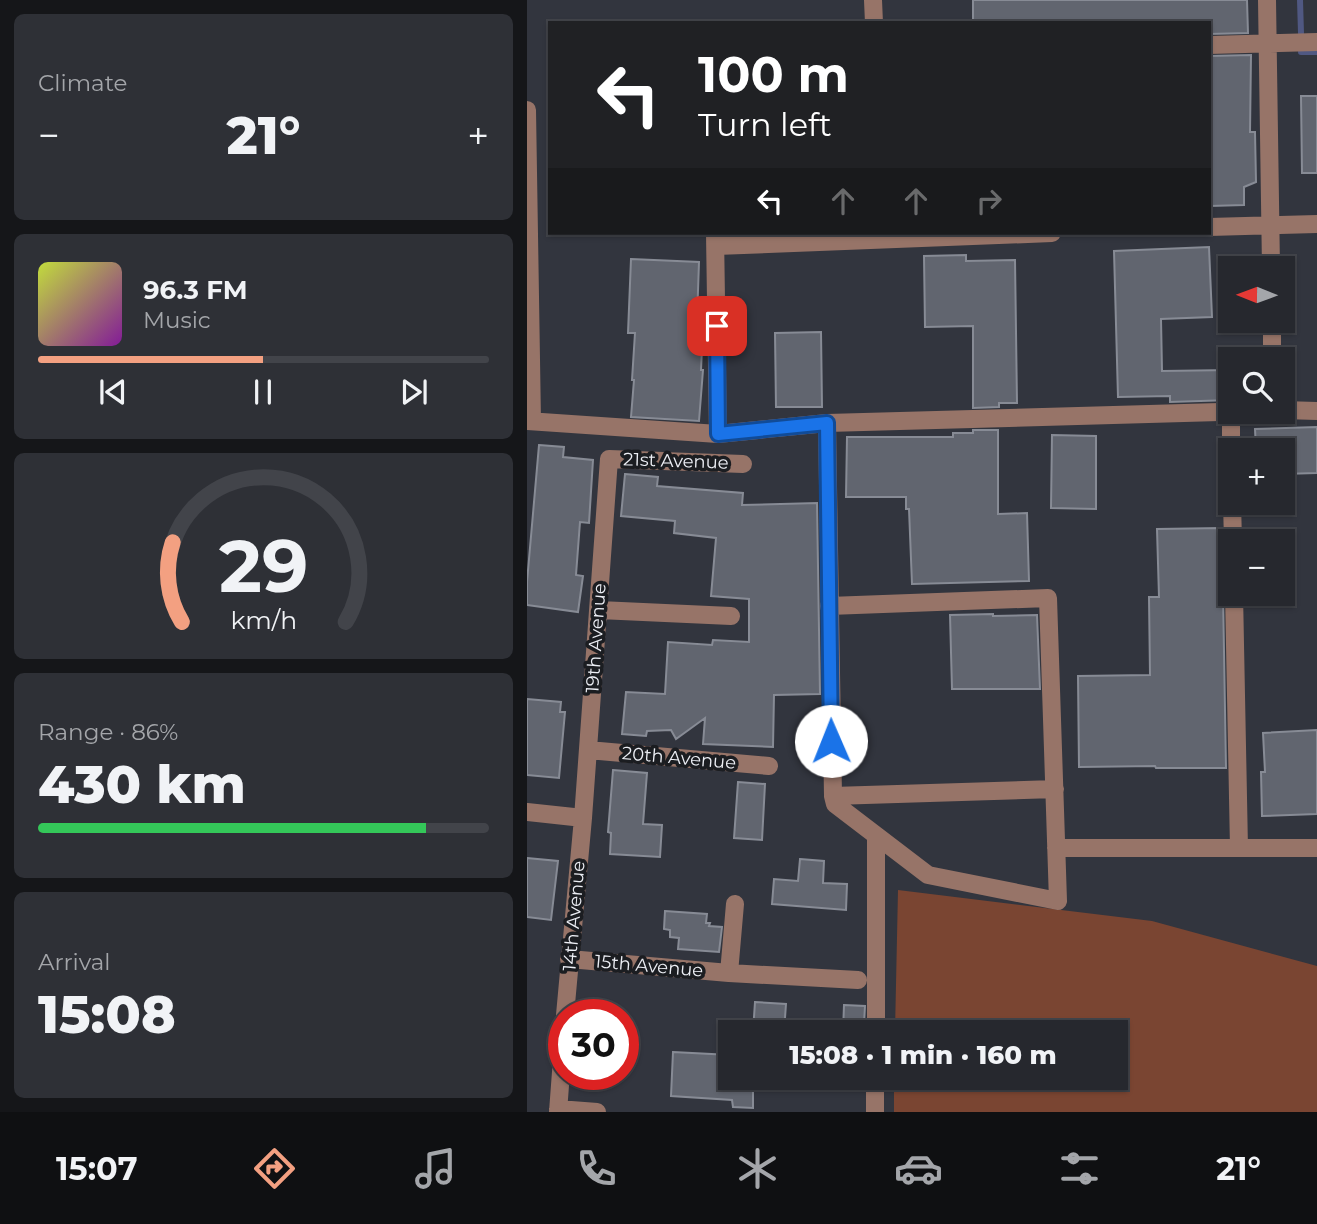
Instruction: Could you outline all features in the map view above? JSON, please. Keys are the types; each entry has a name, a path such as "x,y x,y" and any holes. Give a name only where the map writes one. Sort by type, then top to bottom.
{"street":[{"path":"873,0 874,21"},
{"path":"1267,0 1271,256"},
{"path":"1211,45 1317,42"},
{"path":"527,110 530,421 718,434 827,423 1218,413"},
{"path":"1211,227 1317,223"},
{"path":"718,434 716,239 940,235"},
{"path":"1295,410 1317,411"},
{"path":"827,423 829,606 835,804 928,875 1058,901 1048,598 829,606"},
{"name":"21st Avenue","path":"609,458 743,464"},
{"name":"19th Avenue","path":"583,818 609,458"},
{"path":"1234,606 1239,848"},
{"path":"599,610 731,616"},
{"name":"20th Avenue","path":"588,750 769,766"},
{"path":"833,796 1055,789"},
{"path":"527,812 583,818"},
{"name":"14th Avenue","path":"566,999 583,818"},
{"path":"876,836 876,1020"},
{"path":"1056,848 1317,848"},
{"name":"15th Avenue","path":"729,973 735,904"},
{"name":"15th Avenue","path":"569,960 858,980"},
{"path":"560,1090 558,1111 597,1112"},
{"path":"875,1090 875,1112"}],"shaded area":[{"path":"898,890 1152,921 1317,966 1317,1112 894,1112 894,1090 1128,1090 1128,1020 895,1020"}],"building":[{"path":"973,0 1247,0 1248,33 1211,34 1211,21 973,21"},
{"path":"1251,55 1250,132 1255,132 1256,182 1244,187 1244,205 1211,206 1211,56"},
{"path":"1301,96 1317,96 1317,173 1302,173"},
{"path":"1209,247 1212,317 1161,319 1162,371 1218,370 1218,400 1170,402 1170,396 1118,397 1114,251"},
{"path":"966,255 966,261 1015,260 1017,403 973,408 973,326 925,327 924,256"},
{"path":"631,259 699,262 696,349 702,349 703,370 699,421 631,417 635,333 628,333"},
{"path":"821,332 822,407 776,407 775,333"},
{"path":"1317,427 1317,473 1295,474 1295,438 1255,438 1255,429"},
{"path":"973,430 998,430 998,514 1027,513 1029,581 912,584 909,509 906,509 906,497 846,497 847,437 953,437 953,433 973,433"},
{"path":"1052,435 1096,436 1096,509 1051,508"},
{"path":"539,445 564,447 563,457 593,460 589,523 580,522 576,575 583,576 578,612 527,605"},
{"path":"625,474 658,477 657,486 743,493 742,505 817,503 820,694 774,695 773,747 703,744 705,718 676,739 671,730 647,731 646,736 622,734 626,692 665,694 668,642 712,645 713,640 749,642 749,599 711,596 716,538 674,533 675,521 621,516"},
{"path":"1221,528 1218,529 1218,606 1223,606 1226,768 1079,767 1078,676 1150,675 1149,597 1159,597 1157,529"},
{"path":"950,615 1037,615 1040,689 952,689"},
{"path":"527,699 561,702 560,712 565,712 559,778 527,775"},
{"path":"1317,730 1317,814 1262,816 1261,772 1265,772 1263,733"},
{"path":"613,770 647,773 643,824 662,825 660,857 610,854 611,833 608,832"},
{"path":"738,782 765,784 762,840 734,838"},
{"path":"527,858 558,861 551,920 527,917"},
{"path":"800,859 824,861 823,883 847,884 846,910 772,904 774,879 798,881"},
{"path":"665,911 707,914 706,923 710,923 709,926 722,927 719,952 678,949 679,938 670,937 670,930 664,929"},
{"path":"755,1002 786,1004 785,1020 754,1020"},
{"path":"844,1005 865,1006 864,1020 843,1020"},
{"path":"673,1052 718,1054 718,1090 753,1090 753,1108 733,1107 732,1100 671,1096"}],"waterway":[{"path":"1300,0 1301,33"},
{"path":"1301,52 1318,52"}],"route":[{"path":"717,326 718,434 827,423 831,741"}]}
